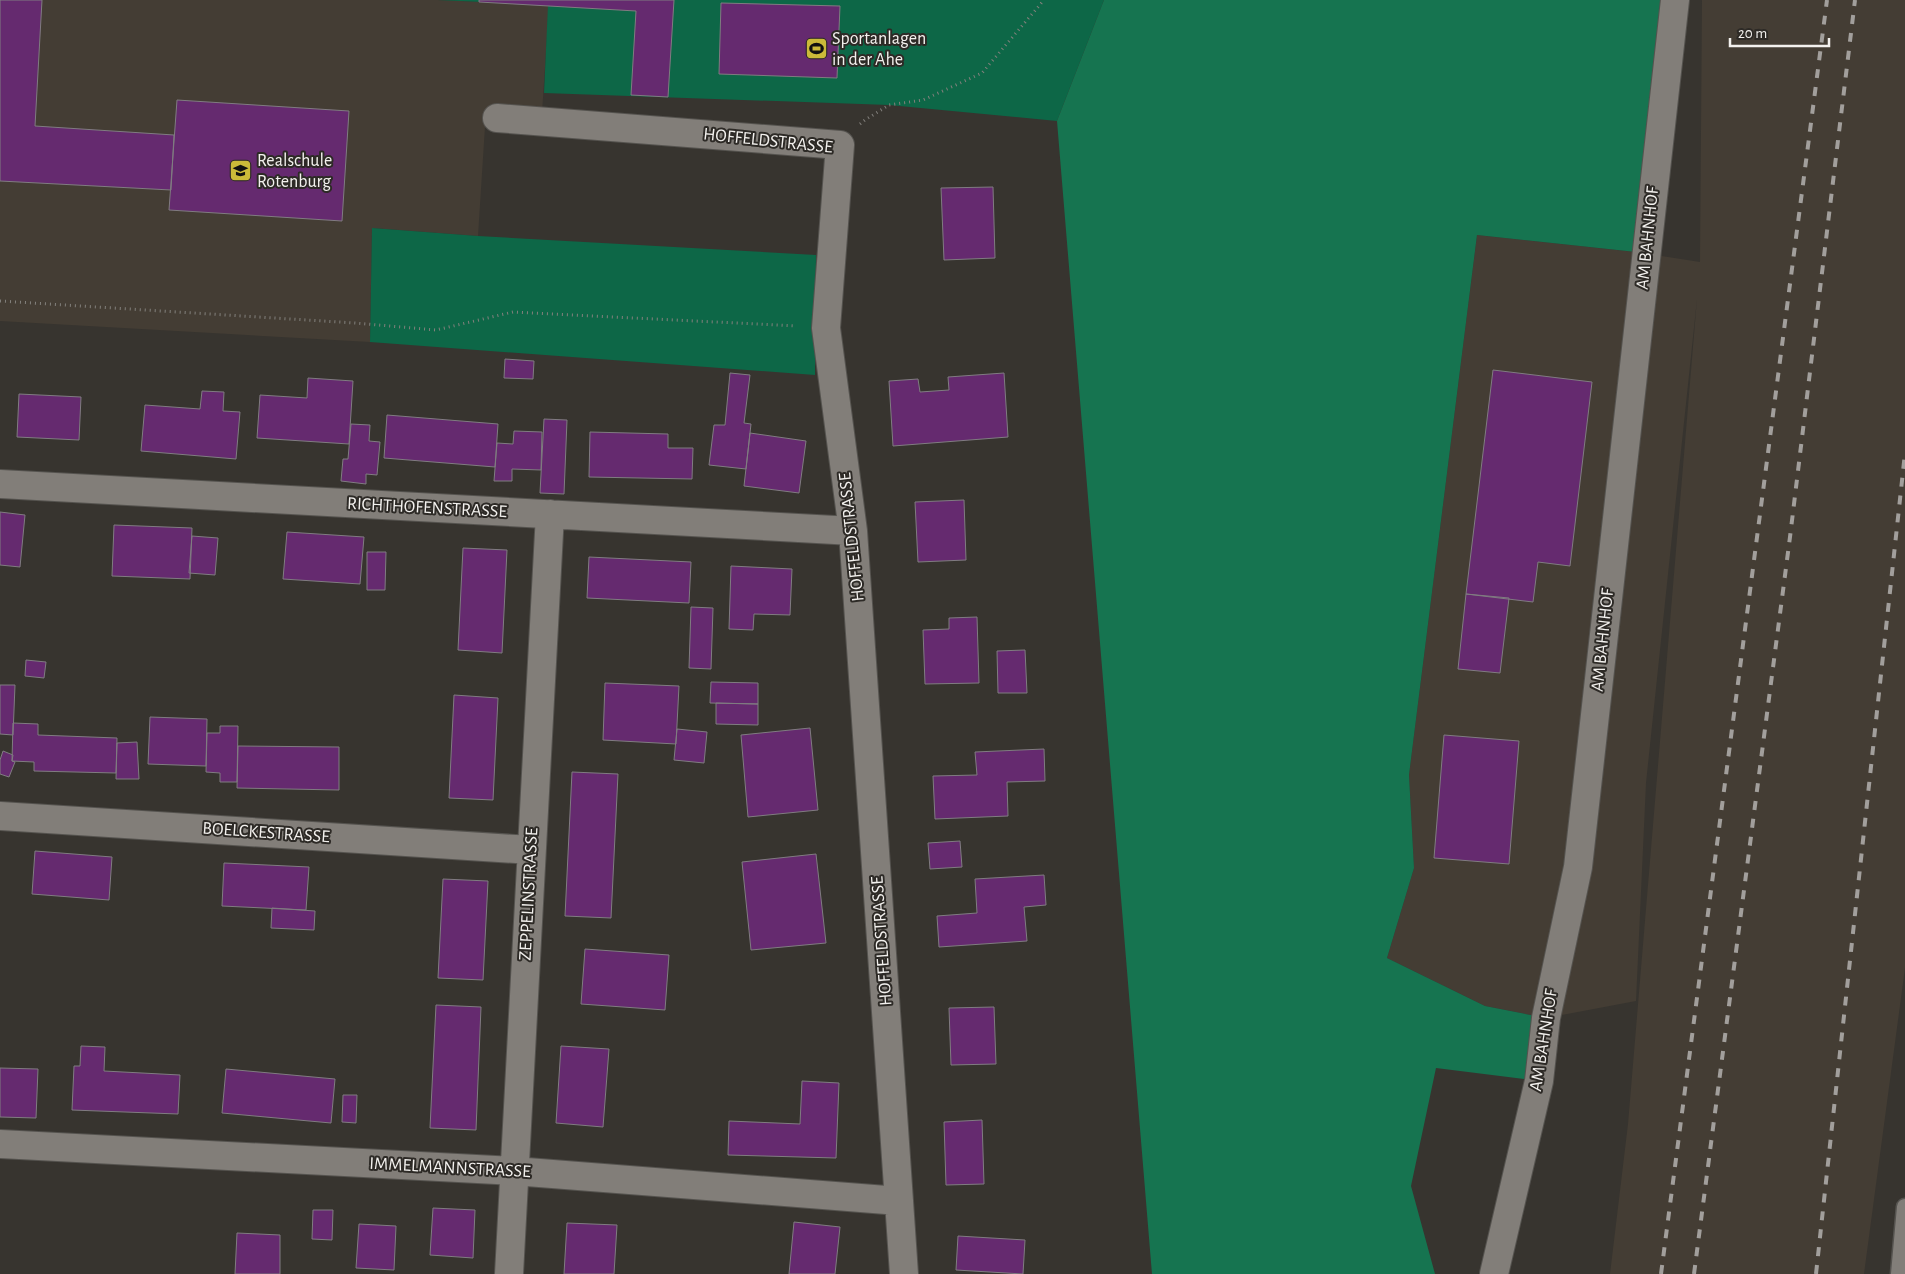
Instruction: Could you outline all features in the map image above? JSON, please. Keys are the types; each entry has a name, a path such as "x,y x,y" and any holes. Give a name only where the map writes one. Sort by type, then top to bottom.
{"street":[{"name":"AM BAHNHOF","path":"1494,1274 1539,1081 1546,1018 1578,867 1674,0"},
{"name":"HOFFELDSTRASSE","path":"498,118 840,145 826,328 854,531 904,1274"},
{"name":"RICHTHOFENSTRASSE","path":"0,484 854,531"},
{"name":"ZEPPELINSTRASSE","path":"509,1274 550,514"},
{"name":"BOELCKESTRASSE","path":"0,816 532,850"},
{"name":"IMMELMANNSTRASSE","path":"0,1144 514,1171 899,1201"}],"lane":[{"path":"1899,1274 1905,1207"}],"path":[{"path":"840,145 865,120 889,105 923,100 982,72 1044,0"},
{"path":"0,301 355,323 436,330 513,312 826,328"}],"shaded area":[{"name":"Realschule Rotenburg","path":"0,0 438,0 549,5 542,113 486,111 478,236 372,228 370,342 0,321"},
{"path":"1702,0 1905,0 1905,968 1864,1274 1610,1274 1628,1124 1697,299 1646,783 1636,1001 1546,1018 1485,1006 1387,958 1414,868 1409,775 1477,235 1636,252 1700,262"}],"green space":[{"name":"Sportanlagen in der Ahe","path":"438,0 1104,0 1057,121 889,105 544,93 548,5"},
{"path":"1104,0 1662,0 1636,252 1477,235 1409,775 1414,868 1387,958 1485,1006 1546,1018 1539,1081 1436,1068 1411,1186 1435,1274 1152,1274 1057,121"},
{"path":"372,228 478,236 816,255 815,375 370,342"}],"building":[{"path":"0,0 42,0 35,126 174,135 171,190 0,181"},
{"path":"479,0 674,0 668,97 631,95 636,11 479,2"},
{"path":"721,3 840,6 837,78 719,74"},
{"path":"177,100 349,111 342,221 169,210"},
{"path":"993,187 995,258 944,260 941,188"},
{"path":"505,359 534,361 533,379 504,378"},
{"path":"1493,370 1592,382 1570,566 1538,562 1533,602 1466,594"},
{"path":"730,373 750,375 744,423 751,424 746,469 709,465 714,425 725,425"},
{"path":"1004,373 1008,437 893,446 889,381 918,379 920,392 949,390 948,377"},
{"path":"308,378 353,381 349,444 257,438 260,395 307,398"},
{"path":"202,391 224,392 223,411 240,412 236,459 141,451 145,405 200,409"},
{"path":"19,394 81,397 79,440 17,437"},
{"path":"387,415 498,424 495,467 384,458"},
{"path":"544,419 567,420 564,494 540,493"},
{"path":"351,424 370,425 369,441 380,442 377,475 366,474 366,484 341,481 343,459 348,459"},
{"path":"514,431 542,432 541,470 512,469 512,481 494,481 497,443 513,444"},
{"path":"590,432 668,434 668,448 693,448 692,479 589,477"},
{"path":"750,433 806,441 799,493 744,486"},
{"path":"964,500 966,560 918,562 915,502"},
{"path":"0,512 25,515 20,567 0,565"},
{"path":"114,525 192,528 190,579 112,576"},
{"path":"287,532 364,537 360,584 283,579"},
{"path":"192,536 218,538 215,575 189,573"},
{"path":"463,548 507,550 502,653 458,650"},
{"path":"367,552 386,552 385,590 367,590"},
{"path":"589,557 691,562 689,603 587,598"},
{"path":"731,566 792,569 790,615 754,614 753,630 729,629"},
{"path":"1466,594 1509,598 1500,673 1458,669"},
{"path":"691,607 713,608 711,669 689,668"},
{"path":"977,617 979,683 925,684 923,630 949,629 949,618"},
{"path":"1025,650 1027,693 998,693 997,651"},
{"path":"26,660 46,662 44,678 25,676"},
{"path":"711,682 758,683 758,704 710,703"},
{"path":"605,683 679,686 676,744 603,740"},
{"path":"0,685 15,685 13,735 0,734"},
{"path":"454,695 498,698 493,800 449,798"},
{"path":"716,703 758,704 758,725 716,724"},
{"path":"150,717 207,719 206,766 148,764"},
{"path":"13,723 38,724 38,735 117,738 116,773 34,771 34,762 12,761"},
{"path":"220,726 238,726 237,782 220,782 220,773 206,772 207,733 220,733"},
{"path":"810,728 818,810 748,817 741,735"},
{"path":"677,729 707,732 704,763 674,760"},
{"path":"1444,735 1519,741 1509,864 1434,858"},
{"path":"137,742 139,779 116,779 117,743"},
{"path":"238,746 339,747 339,790 237,788"},
{"path":"1044,749 1045,781 1007,782 1008,816 935,819 933,776 977,775 975,752"},
{"path":"3,751 13,755 12,761 15,762 9,777 0,774 0,760"},
{"path":"572,772 618,774 611,918 565,916"},
{"path":"960,841 962,867 930,869 928,843"},
{"path":"35,851 112,857 109,900 32,894"},
{"path":"816,854 826,943 751,950 742,862"},
{"path":"224,863 309,867 306,910 222,906"},
{"path":"1044,875 1046,905 1024,907 1027,941 939,947 937,916 977,913 975,879"},
{"path":"443,879 488,881 483,980 438,978"},
{"path":"272,908 315,911 314,930 271,928"},
{"path":"585,949 669,955 665,1010 581,1004"},
{"path":"436,1005 481,1007 476,1130 430,1128"},
{"path":"994,1007 996,1064 951,1065 949,1008"},
{"path":"81,1046 105,1047 104,1071 180,1075 178,1114 72,1110 74,1066 80,1066"},
{"path":"561,1046 609,1049 603,1127 556,1123"},
{"path":"0,1068 38,1069 36,1118 0,1117"},
{"path":"226,1069 335,1079 331,1123 222,1113"},
{"path":"802,1081 839,1083 836,1158 728,1155 729,1121 800,1124"},
{"path":"343,1095 357,1095 356,1123 342,1122"},
{"path":"982,1120 984,1184 946,1185 944,1122"},
{"path":"433,1208 475,1210 473,1258 430,1255"},
{"path":"313,1210 333,1210 332,1240 312,1239"},
{"path":"794,1222 840,1227 835,1274 789,1274"},
{"path":"567,1223 617,1225 614,1274 564,1274"},
{"path":"359,1224 396,1226 394,1270 356,1268"},
{"path":"237,1233 280,1235 280,1274 235,1274"},
{"path":"958,1236 1025,1240 1023,1274 956,1270"}],"railway":[{"path":"1661,1274 1827,0"},
{"path":"1694,1274 1790,537 1855,0"},
{"path":"1816,1274 1905,453"}],"place":[{"name":"Sportanlagen in der Ahe","path":"816,49"},
{"name":"Realschule Rotenburg","path":"241,171"}]}
